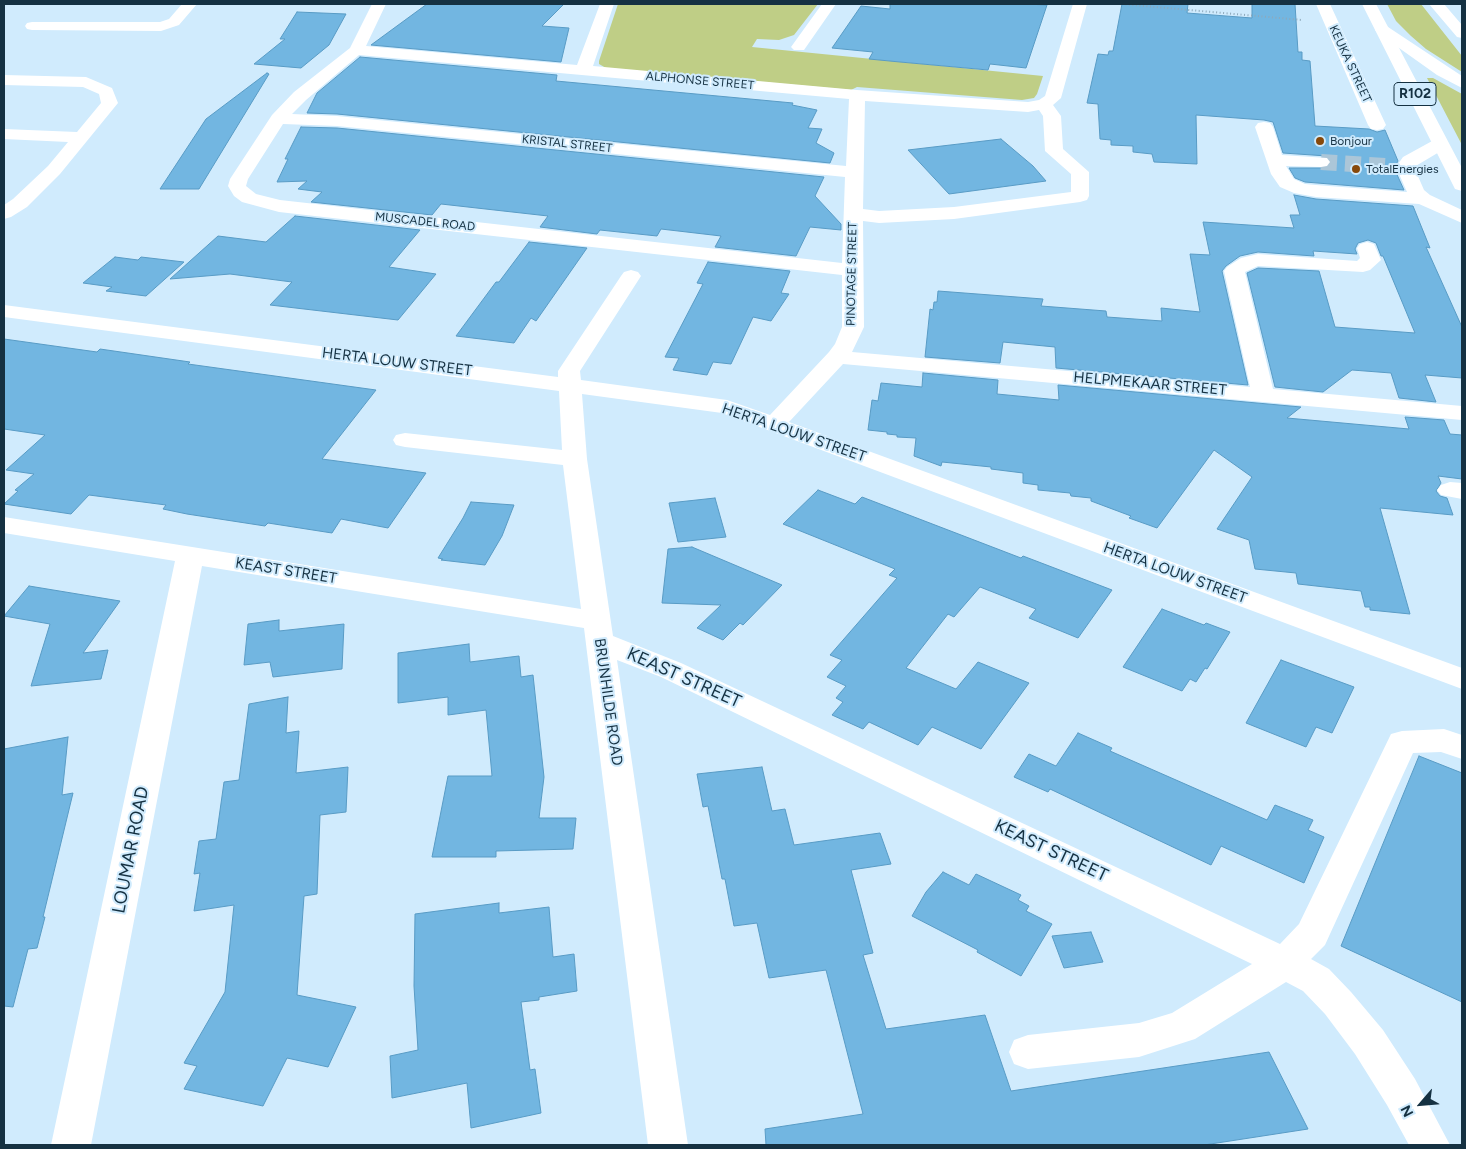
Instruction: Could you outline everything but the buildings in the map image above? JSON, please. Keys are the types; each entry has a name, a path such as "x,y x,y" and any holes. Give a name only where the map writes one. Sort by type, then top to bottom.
{"street":[{"path":"32,26 161,27 174,22 190,4"},
{"name":"MUSCADEL ROAD","path":"379,4 356,50 300,96 278,119 239,179 237,186 249,198 263,203 852,270"},
{"path":"583,71 607,4"},
{"path":"799,47 829,4"},
{"path":"854,214 879,216 954,213 1080,196 1080,172 1054,151 1052,116 1044,104 1053,98 1080,4"},
{"name":"KEUKA STREET","path":"1323,4 1377,125"},
{"name":"R102","path":"1369,4 1462,185"},
{"path":"1436,4 1462,34"},
{"path":"1383,30 1462,83"},
{"name":"ALPHONSE STREET","path":"356,50 857,95 1018,107 1044,104"},
{"path":"4,80 86,82 102,88 109,97 110,103 47,176 20,203 4,213"},
{"name":"PINOTAGE STREET","path":"774,424 837,357 846,345 853,327 852,270 857,95"},
{"name":"KRISTAL STREET","path":"278,119 336,120 856,172"},
{"path":"1264,127 1283,180 1301,189 1422,199 1462,217"},
{"path":"4,134 81,137"},
{"path":"1422,199 1397,166 1440,144"},
{"path":"1275,160 1321,162"},
{"path":"1263,394 1234,271 1236,268 1248,262 1258,260 1357,267 1363,266 1371,260 1367,248"},
{"name":"BRUNHILDE ROAD","path":"630,276 569,371 575,459 668,1145"},
{"name":"HERTA LOUW STREET","path":"4,311 727,407 1462,680"},
{"name":"HELPMEKAAR STREET","path":"837,357 1462,413"},
{"path":"405,440 575,459"},
{"name":"KEAST STREET","path":"4,526 190,555 598,632 671,670 1285,963 1316,980 1338,1003 1369,1042 1401,1092 1430,1145"},
{"name":"LOUMAR ROAD","path":"71,1145 190,555"},
{"path":"1028,1052 1139,1040 1182,1027 1206,1014 1285,963 1312,934 1402,742 1444,740 1462,748"}],"path":[{"path":"1122,4 1311,20"}],"green space":[{"path":"618,4 818,4 794,35 779,40 757,39 752,47 1043,76 1034,98 1022,100 857,87 851,90 606,68 599,64 599,61"},
{"path":"1387,4 1421,4 1462,56 1462,72 1426,49 1411,36 1396,21"},
{"path":"1427,78 1433,78 1462,94 1462,145"}],"tunnel":[{"path":"1321,162 1385,166"}],"place":[{"name":"Bonjour","path":"1320,141"},
{"name":"TotalEnergies","path":"1356,169"}]}
